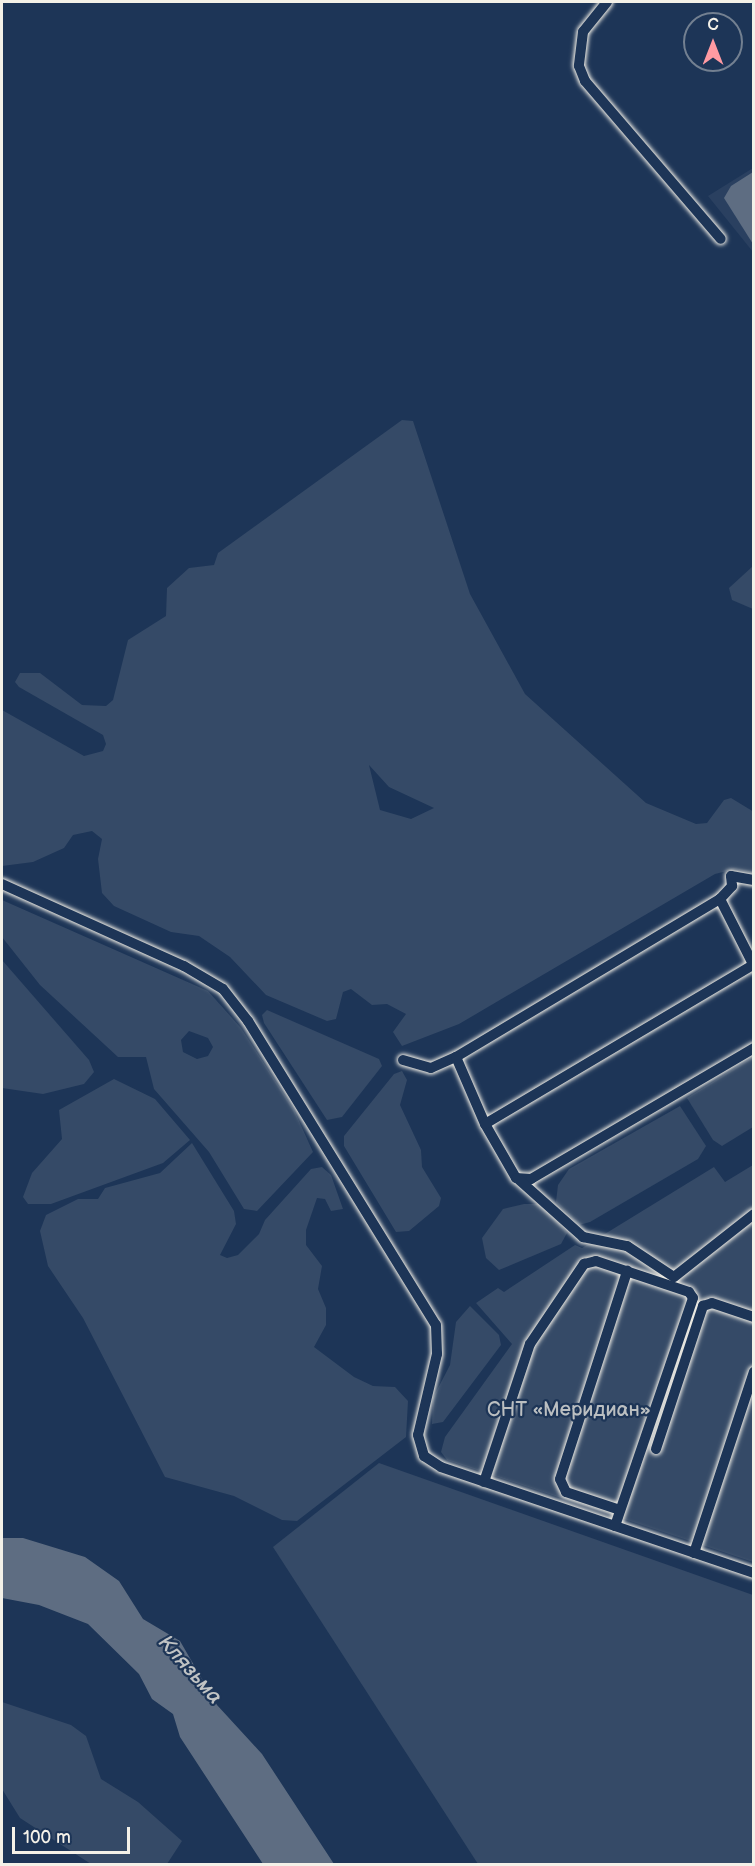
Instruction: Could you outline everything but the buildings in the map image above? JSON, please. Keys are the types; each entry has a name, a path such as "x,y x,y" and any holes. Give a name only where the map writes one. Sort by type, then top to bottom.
{"street":[{"path":"607,2 583,32 579,66 585,81 721,239"},
{"path":"403,1060 431,1068 456,1057 720,899 732,886 731,876 753,880"},
{"path":"2,884 184,966 224,988 436,1325 437,1354 418,1435 424,1456 441,1467 753,1573"},
{"path":"485,1124 753,965 720,899"},
{"path":"516,1178 531,1179 753,1048"},
{"path":"456,1057 485,1124 516,1178 584,1237 627,1246 662,1274 674,1277 753,1214"},
{"path":"484,1482 535,1334 584,1264 596,1261 627,1271 689,1292 693,1298 615,1526"},
{"path":"620,1510 566,1492 560,1479 627,1271"},
{"path":"656,1449 703,1306 712,1303 753,1317"},
{"path":"694,1553 753,1372"}],"shaded area":[{"path":"753,168 753,252 708,196"}],"green space":[{"path":"402,420 413,421 470,594 525,694 646,803 696,824 707,823 724,800 731,798 754,812 753,873 735,869 715,874 459,1024 402,1046 393,1032 406,1014 387,1004 372,1005 351,989 343,992 336,1019 327,1021 266,995 230,957 199,936 171,932 114,906 102,893 98,859 102,839 92,831 73,835 64,848 33,862 2,866 2,710 84,756 103,751 106,744 103,735 19,687 15,682 20,673 40,673 82,705 106,706 113,700 128,640 166,616 167,588 189,568 214,565 218,553","holes":["369,765 389,787 434,808 411,819 380,810"]},
{"path":"753,566 753,609 732,600 729,588"},
{"path":"2,900 208,991 241,1028 294,1110 313,1152 257,1211 244,1209 209,1152 154,1089 146,1057 118,1057 40,985 2,937","holes":["189,1031 208,1038 213,1047 208,1056 197,1059 183,1052 181,1040"]},
{"path":"2,960 89,1060 94,1072 84,1084 43,1094 2,1088"},
{"path":"267,1010 379,1059 382,1066 342,1117 327,1120 264,1023 262,1015"},
{"path":"753,1057 753,1127 722,1146 713,1140 687,1098"},
{"path":"402,1071 407,1080 400,1105 421,1150 422,1167 441,1198 439,1206 409,1231 396,1232 344,1146 344,1136 394,1074"},
{"path":"114,1079 155,1099 190,1140 163,1163 51,1204 28,1204 23,1197 32,1173 62,1139 59,1110"},
{"path":"680,1106 706,1146 698,1159 590,1222 579,1225 556,1202 558,1185 569,1169"},
{"path":"192,1143 234,1211 236,1224 220,1255 227,1258 238,1255 259,1234 265,1220 311,1169 322,1167 331,1175 343,1209 331,1211 325,1199 317,1198 306,1230 306,1245 322,1266 318,1289 326,1308 326,1325 314,1347 354,1377 373,1386 395,1387 408,1401 406,1437 297,1521 282,1520 234,1496 165,1477 83,1318 48,1266 40,1231 46,1215 78,1199 98,1199 105,1188 160,1173"},
{"name":"СНТ «Меридиан»","path":"753,1165 753,1562 447,1460 441,1452 445,1437 512,1344 476,1303 498,1288 504,1292 575,1245 582,1248 714,1167 725,1182"},
{"path":"524,1204 542,1204 567,1233 561,1244 499,1270 486,1258 482,1238 503,1209"},
{"path":"470,1306 499,1335 501,1345 443,1422 432,1424 433,1398 450,1365 456,1322"},
{"path":"379,1463 753,1595 753,1864 478,1864 273,1547"},
{"path":"2,1702 71,1725 86,1736 101,1779 138,1802 182,1841 167,1864 91,1864 20,1818 2,1789"}],"water":[{"path":"753,172 753,244 724,198 731,186"},
{"name":"Клязьма","path":"2,1538 23,1538 85,1557 119,1581 143,1619 180,1641 217,1705 262,1754 334,1864 263,1864 180,1737 173,1714 152,1699 139,1674 88,1624 39,1605 2,1598"}]}
